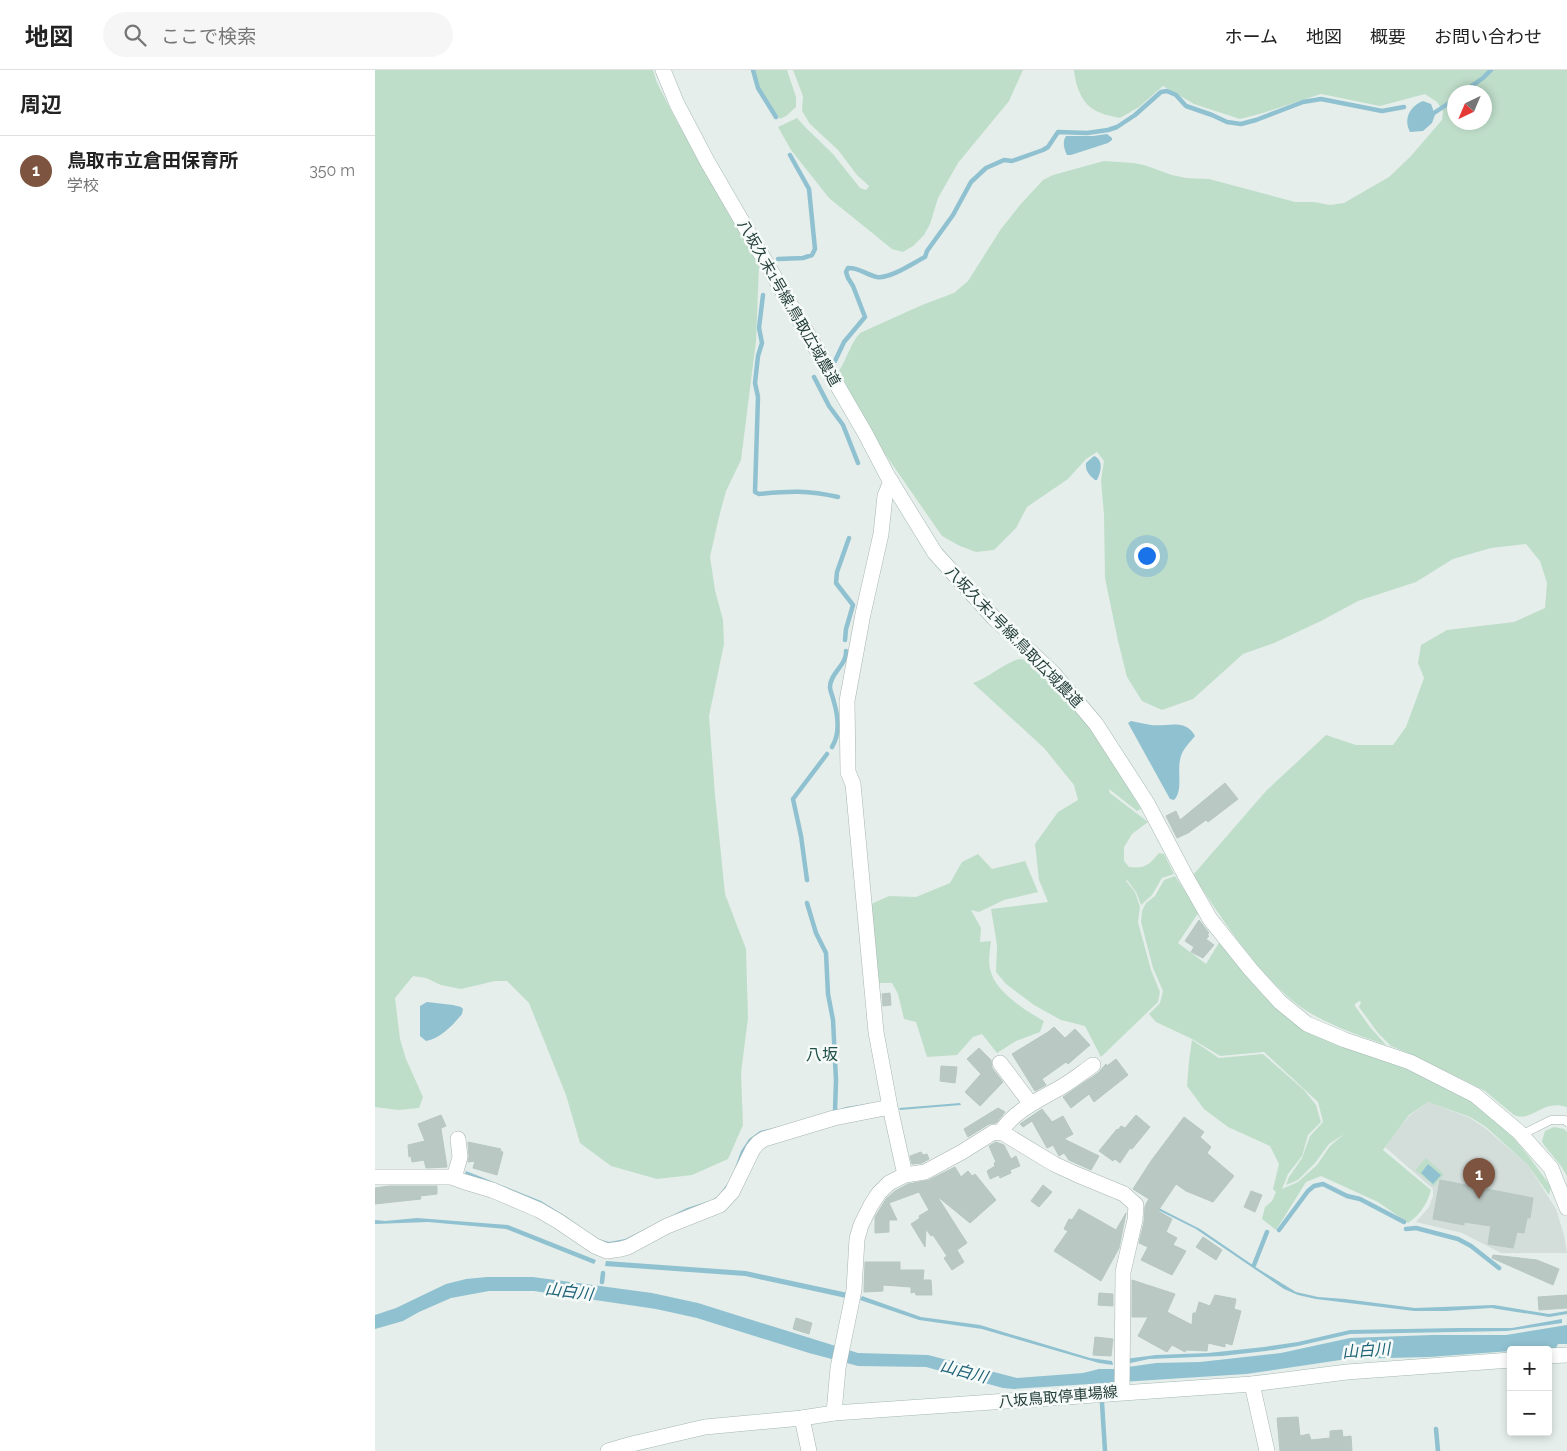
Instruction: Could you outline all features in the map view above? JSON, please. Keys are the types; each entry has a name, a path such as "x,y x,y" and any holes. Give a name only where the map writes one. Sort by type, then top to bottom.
{"street":[{"name":"八坂久末1号線;鳥取広域農道","path":"663,70 677,104 707,161 891,481 935,553 994,618 1053,673 1096,724 1147,803 1210,918 1251,970 1280,1002 1307,1024 1345,1040 1410,1062 1475,1095 1521,1135 1551,1168 1567,1208"},
{"path":"891,481 885,496 881,534 863,614 847,701 848,772 853,784 876,1032 905,1175"},
{"path":"1000,1063 1031,1104"},
{"path":"1000,1133 1005,1123 1031,1104 1066,1084 1093,1065"},
{"path":"375,1177 419,1176 454,1178 492,1190 539,1210 595,1246 607,1251 621,1249 667,1226 720,1205 732,1192 753,1149 764,1139 834,1118 890,1107"},
{"path":"834,1413 839,1360 854,1290 857,1239 861,1225 871,1205 889,1183 905,1175 925,1172 994,1132 1003,1133 1054,1164 1123,1194 1136,1205 1135,1220 1123,1272 1122,1392"},
{"path":"454,1178 459,1157 458,1139"},
{"path":"1552,1356 1567,1355"},
{"name":"八坂鳥取停車場線","path":"608,1451 705,1427 834,1413 1252,1384 1347,1372 1507,1360"},
{"path":"1252,1384 1267,1451"},
{"path":"801,1418 809,1451"}],"lane":[{"path":"1521,1135 1551,1120 1565,1120 1567,1122"}],"shaded area":[{"path":"1428,1102 1470,1118 1485,1128 1528,1165 1556,1209 1567,1253 1501,1253 1462,1233 1416,1222 1429,1207 1433,1196 1433,1189 1385,1147 1409,1116"}],"green space":[{"path":"375,70 653,70 657,83 676,120 759,266 756,341 741,460 726,491 710,557 715,590 723,620 724,644 709,716 715,795 725,894 746,949 748,1018 741,1073 743,1125 728,1159 692,1175 657,1179 611,1166 580,1143 566,1095 529,1003 507,981 495,981 461,989 413,976 395,998 400,1039 406,1059 423,1097 419,1108 398,1110 375,1107"},
{"path":"755,70 787,70 796,97 796,107 786,116 780,119 759,88"},
{"path":"793,70 1023,70 1009,101 958,163 938,198 930,224 924,235 913,246 903,252 892,249 829,198 791,150 778,127 797,118 833,154 860,188 866,190 869,186 857,175 838,150 810,124 802,111 803,96"},
{"path":"1074,70 1567,70 1567,1107 1550,1106 1527,1116 1514,1115 1485,1091 1391,1046 1378,1033 1359,1007 1361,1002 1359,1001 1355,1006 1386,1045 1333,1025 1302,1008 1287,996 1257,965 1193,875 1266,791 1326,735 1356,745 1393,745 1406,727 1424,678 1418,663 1421,645 1447,630 1514,622 1545,608 1547,583 1540,561 1526,544 1491,548 1453,559 1416,582 1358,601 1274,643 1243,654 1193,699 1162,710 1142,701 1127,677 1105,578 1104,515 1101,480 1104,461 1097,452 1086,459 1068,479 1027,507 1016,528 994,550 976,552 942,536 876,441 839,371 860,333 954,293 968,281 1001,229 1020,205 1043,180 1053,175 1104,161 1133,163 1172,175 1209,179 1295,202 1314,202 1330,205 1344,203 1389,177 1410,157 1442,120 1443,111 1437,102 1425,94 1380,106 1321,94 1240,119 1194,104 1163,86 1139,107 1120,118 1106,115 1093,109 1085,102 1077,86"},
{"path":"1019,659 1027,660 1031,663 1055,686 1097,735 1141,809 1137,811 1109,789 1110,793 1148,822 1132,834 1124,847 1124,861 1129,867 1143,867 1159,853 1164,854 1174,874 1162,878 1152,895 1141,905 1136,892 1126,881 1135,892 1140,907 1138,922 1151,970 1160,992 1158,1002 1101,1057 1085,1026 1061,1020 1034,1005 1006,984 996,972 997,945 991,909 1048,902 1039,880 1035,844 1058,812 1078,800 1074,785 1044,748 973,683"},
{"path":"978,854 992,869 1025,861 1038,892 1004,900 979,912 971,910 981,928 980,942 991,941 989,966 998,985 1020,1006 1044,1021 1040,1032 1016,1041 997,1053 982,1034 973,1037 957,1055 927,1057 916,1022 904,1019 898,994 892,983 876,983 869,905 889,896 916,897 950,883 962,862"},
{"path":"1175,876 1199,912 1178,943 1206,964 1220,941 1244,973 1271,1003 1291,1020 1313,1034 1385,1061 1451,1089 1487,1112 1522,1148 1551,1187 1549,1195 1528,1165 1486,1127 1470,1117 1428,1102 1409,1115 1383,1150 1431,1190 1423,1209 1408,1223 1378,1202 1321,1176 1306,1182 1276,1230 1262,1219 1265,1207 1272,1201 1276,1192 1273,1189 1279,1164 1270,1146 1228,1127 1204,1109 1187,1086 1192,1040 1219,1058 1263,1054 1304,1090 1316,1105 1321,1122 1308,1135 1302,1156 1288,1174 1282,1189 1298,1182 1317,1165 1330,1146 1344,1134 1329,1144 1315,1163 1298,1180 1286,1185 1302,1158 1310,1136 1323,1122 1318,1102 1264,1052 1220,1056 1192,1039 1156,1022 1149,1014 1160,1003 1163,991 1153,968 1141,922 1142,911 1146,903 1155,896 1164,880"},
{"path":"1554,1127 1564,1129 1567,1132 1567,1176 1542,1141 1545,1131"},
{"path":"1426,1158 1444,1174 1434,1186 1415,1170"}],"water":[{"path":"1423,101 1431,104 1435,115 1432,123 1423,131 1410,132 1407,122 1409,114 1418,103"},
{"path":"1107,134 1112,138 1108,143 1067,155 1064,146 1066,136"},
{"path":"1094,456 1100,463 1097,480 1088,473 1086,468 1086,463"},
{"path":"1131,721 1151,725 1181,725 1191,730 1195,736 1181,756 1179,791 1174,800 1170,799 1128,723"},
{"path":"427,1002 453,1005 463,1009 462,1014 446,1031 426,1041 420,1036 420,1006"},
{"path":"878,1102 878,1104 845,1110 830,1114 819,1120 761,1134 751,1141 742,1154 733,1179 727,1190 718,1200 679,1214 625,1241 609,1245 595,1240 566,1219 538,1203 465,1174 466,1171 541,1201 595,1238 609,1242 625,1239 687,1208 712,1200 718,1196 731,1179 741,1151 749,1139 760,1131 812,1119 846,1107"},
{"path":"960,1103 961,1105 900,1110 899,1108"},
{"path":"1428,1164 1441,1175 1433,1184 1421,1173"},
{"path":"1147,1202 1200,1229 1296,1292 1318,1297 1415,1308 1494,1305 1549,1314 1567,1311 1567,1314 1549,1317 1491,1308 1414,1311 1316,1299 1298,1295 1284,1289 1196,1229 1146,1204"},
{"path":"417,1218 508,1225 596,1260 594,1264 506,1229 428,1222 375,1224 375,1220"},
{"path":"606,1261 746,1271 848,1293 846,1298 745,1276 605,1266"},
{"name":"山白川","path":"533,1277 652,1293 698,1303 858,1353 928,1355 1017,1378 1083,1373 1099,1369 1114,1369 1156,1363 1200,1362 1281,1353 1350,1338 1506,1335 1567,1325 1567,1344 1558,1344 1556,1348 1552,1348 1552,1346 1507,1346 1507,1351 1429,1357 1347,1359 1246,1374 1014,1389 1003,1388 926,1367 858,1366 809,1353 697,1318 656,1309 534,1291 489,1291 451,1298 403,1321 375,1329 375,1315 396,1308 446,1284 466,1279"},
{"path":"862,1296 921,1317 980,1325 1090,1358 1112,1361 1113,1365 1099,1363 982,1329 919,1320 860,1300"},
{"path":"1562,1319 1562,1323 1507,1331 1350,1334 1298,1346 1222,1356 1149,1359 1126,1364 1125,1359 1264,1347 1298,1342 1350,1330 1512,1328"}],"building":[{"path":"1225,783 1238,799 1208,822 1206,820 1188,833 1177,838 1166,816 1176,811 1180,820"},
{"path":"1199,920 1209,933 1206,939 1214,945 1203,958 1191,952 1194,947 1185,941"},
{"path":"890,993 891,1005 883,1006 882,994"},
{"path":"1054,1027 1065,1038 1075,1029 1090,1045 1068,1064 1066,1062 1042,1079 1046,1085 1035,1091 1012,1054"},
{"path":"979,1048 991,1060 992,1068 1003,1082 980,1106 965,1092 981,1074 967,1059"},
{"path":"1116,1059 1128,1075 1094,1102 1089,1094 1071,1108 1063,1097 1098,1073 1106,1064 1107,1066"},
{"path":"941,1066 957,1067 955,1083 940,1081"},
{"path":"998,1108 1005,1112 996,1123 989,1124 968,1137 964,1129"},
{"path":"1042,1109 1052,1122 1063,1116 1073,1134 1064,1139 1099,1156 1091,1170 1069,1160 1064,1153 1059,1156 1053,1145 1047,1148 1032,1121 1023,1127 1020,1124"},
{"path":"441,1115 446,1126 441,1129 447,1167 426,1168 424,1160 412,1162 411,1156 409,1157 408,1145 425,1141 418,1124"},
{"path":"1136,1115 1150,1127 1132,1149 1130,1148 1120,1163 1115,1159 1113,1161 1099,1151 1117,1129 1121,1126 1125,1128"},
{"path":"1184,1117 1204,1132 1200,1137 1211,1147 1207,1153 1234,1176 1213,1202 1186,1191 1176,1184 1158,1211 1172,1219 1166,1232 1177,1238 1173,1245 1186,1251 1172,1275 1141,1260 1148,1247 1139,1243 1144,1222 1145,1206 1149,1199 1133,1189"},
{"path":"468,1142 501,1149 500,1151 503,1152 497,1175 473,1168 475,1161 468,1162"},
{"path":"996,1142 1004,1145 1011,1159 1016,1156 1020,1166 1010,1170 1011,1173 1000,1178 999,1175 990,1179 987,1171 995,1166 994,1163 996,1162 989,1146"},
{"path":"921,1152 923,1155 927,1154 929,1159 922,1163 912,1164 910,1156"},
{"path":"955,1167 961,1177 968,1171 972,1176 975,1174 996,1200 970,1223 937,1196 967,1243 957,1250 964,1262 952,1270 944,1258 947,1256 933,1235 931,1236 926,1229 925,1247 911,1224 929,1210 919,1192 889,1203 897,1220 889,1220 889,1232 875,1233 875,1217 886,1199 895,1191 908,1184 929,1180"},
{"path":"1440,1180 1533,1198 1530,1218 1527,1218 1524,1233 1517,1232 1513,1248 1488,1244 1491,1226 1464,1222 1464,1225 1433,1219"},
{"path":"1043,1185 1052,1192 1039,1207 1031,1201"},
{"path":"389,1186 437,1186 437,1194 420,1196 421,1199 375,1204 375,1188"},
{"path":"1251,1191 1262,1195 1255,1212 1244,1207"},
{"path":"1079,1209 1116,1230 1126,1213 1119,1248 1101,1281 1054,1251 1068,1231 1064,1229 1069,1219 1072,1220"},
{"path":"1203,1237 1222,1250 1216,1260 1196,1247"},
{"path":"1493,1255 1537,1260 1559,1269 1553,1285 1492,1258"},
{"path":"865,1262 900,1262 900,1270 924,1270 923,1280 931,1280 932,1295 916,1295 915,1292 911,1293 911,1287 883,1285 883,1291 864,1292"},
{"path":"1132,1280 1175,1294 1167,1312 1192,1325 1193,1313 1196,1313 1199,1302 1210,1306 1215,1295 1236,1299 1234,1309 1241,1311 1232,1345 1225,1343 1225,1347 1208,1343 1207,1351 1186,1350 1185,1352 1172,1345 1167,1352 1138,1336 1148,1317 1132,1317"},
{"path":"1099,1293 1113,1294 1113,1306 1098,1305"},
{"path":"1567,1295 1567,1308 1539,1310 1538,1297"},
{"path":"796,1318 812,1323 809,1334 793,1329"},
{"path":"1095,1337 1113,1339 1111,1356 1093,1355"},
{"path":"1298,1417 1300,1436 1309,1434 1311,1440 1330,1438 1330,1431 1342,1430 1343,1437 1351,1436 1352,1451 1280,1451 1277,1418"}],"waterway":[{"path":"753,70 758,88 776,117"},
{"path":"1473,85 1491,70"},
{"path":"835,361 844,342 865,317 848,278 846,272 848,268 882,277 895,273 925,257 927,251 953,215 971,182 986,168 1004,160 1012,161 1043,150 1048,147 1058,132 1087,133 1117,127 1135,115 1161,92 1167,91 1176,95 1186,106 1227,122 1241,124 1303,102 1321,99 1382,111 1404,107"},
{"path":"1431,115 1447,104"},
{"path":"778,259 803,258 812,255 815,249 809,189 790,155"},
{"path":"763,295 759,328 762,343 758,356 755,383 758,397 755,492 759,494 808,492 838,497"},
{"path":"814,377 829,406 843,425 858,463"},
{"path":"845,640 853,605 836,583 837,572 849,538"},
{"path":"832,747 835,742 837,719 830,687 833,677 844,661 846,651"},
{"path":"807,880 801,836 793,799 827,754"},
{"path":"807,903 816,933 826,953 828,994 833,1020 836,1080 835,1111"},
{"path":"1279,1230 1308,1191 1314,1186 1323,1184 1347,1196 1360,1199 1404,1222"},
{"path":"1406,1229 1416,1228 1458,1239 1471,1246 1499,1268"},
{"path":"1254,1265 1267,1232"},
{"path":"602,1282 603,1273"},
{"path":"1102,1403 1105,1451"},
{"path":"1436,1429 1438,1451"}],"place":[{"name":"鳥取市立倉田保育所","path":"1479,1199"}],"district":[{"name":"八坂","path":"822,1054"}]}
